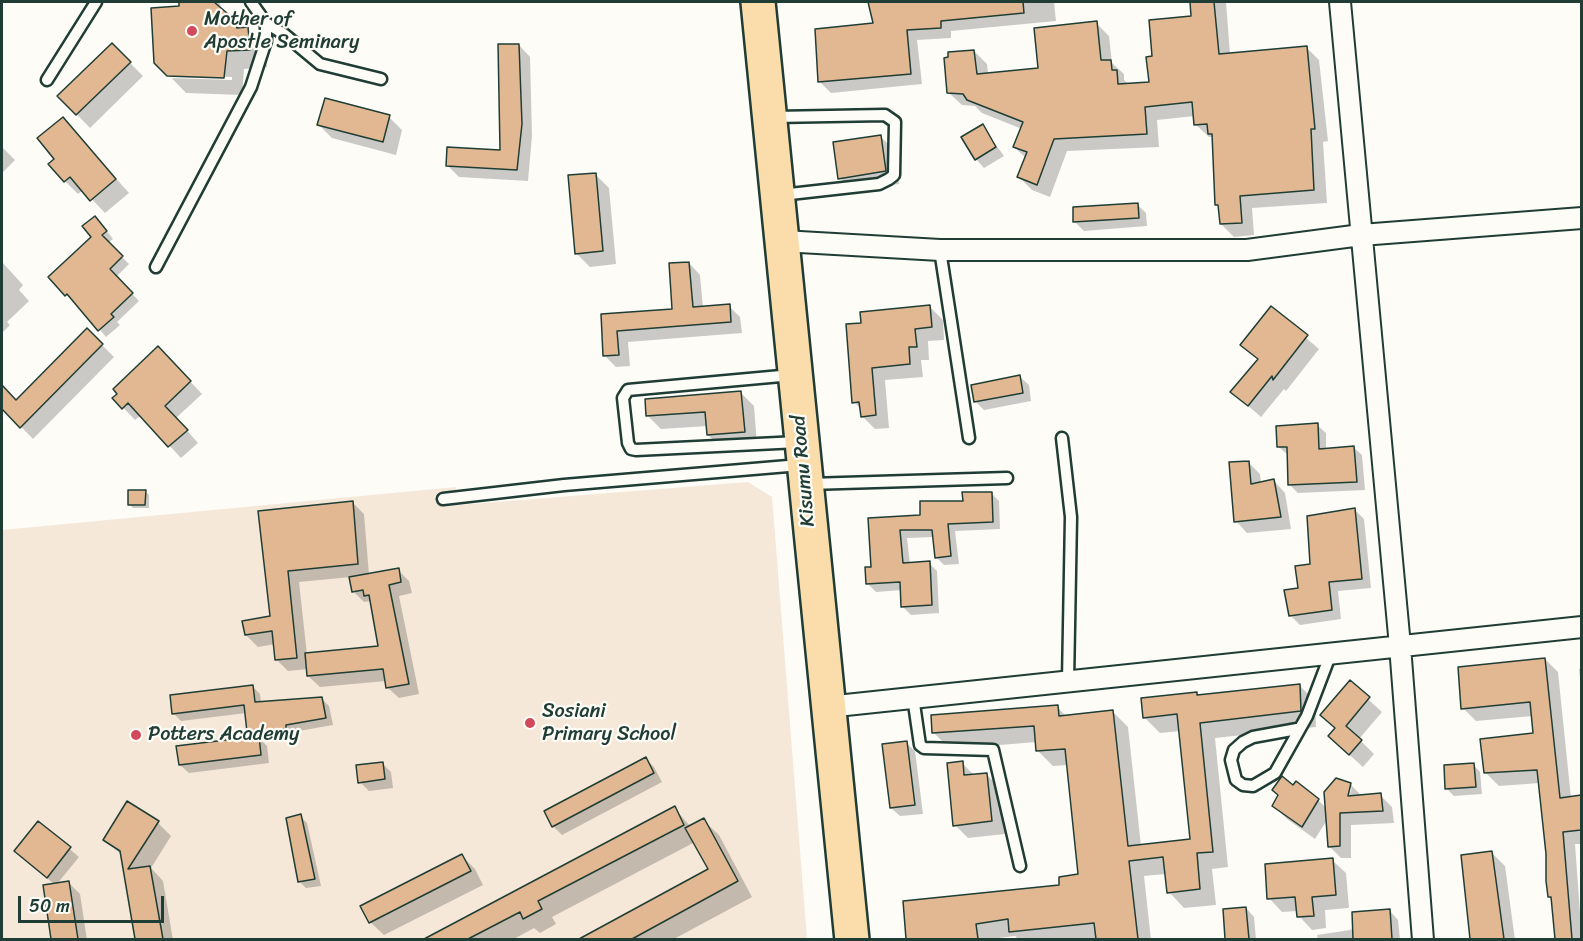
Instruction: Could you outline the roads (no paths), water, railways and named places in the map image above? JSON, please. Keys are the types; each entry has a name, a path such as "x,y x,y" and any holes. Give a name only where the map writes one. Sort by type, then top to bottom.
{"highway":[{"name":"Kisumu Road","path":"758,2 826,707 852,939"}],"street":[{"path":"1340,2 1400,646 1423,939"},
{"path":"782,241 940,250 1247,250 1361,235 1581,218"},
{"path":"826,707 1581,627"}],"lane":[{"path":"47,80 96,2"},
{"path":"251,2 266,23 284,34 321,64 381,79"},
{"path":"156,267 251,87 266,41 266,23"},
{"path":"770,117 885,115 895,122 894,175 889,179 879,184 778,195"},
{"path":"940,250 969,438"},
{"path":"795,375 628,390 623,398 628,443 632,449 636,450 1007,478"},
{"path":"1062,438 1071,517 1068,681"},
{"path":"443,499 564,485 803,463"},
{"path":"1297,729 1253,737 1243,742 1234,750 1231,760 1236,780 1243,785 1253,786 1275,773 1287,755 1297,729 1307,716 1331,653"},
{"path":"913,698 920,745 924,748 993,750 1020,866"}],"place":[{"name":"Mother of Apostle Seminary","path":"192,31"},
{"name":"Sosiani Primary School","path":"530,723"},
{"name":"Potters Academy","path":"136,735"}]}
